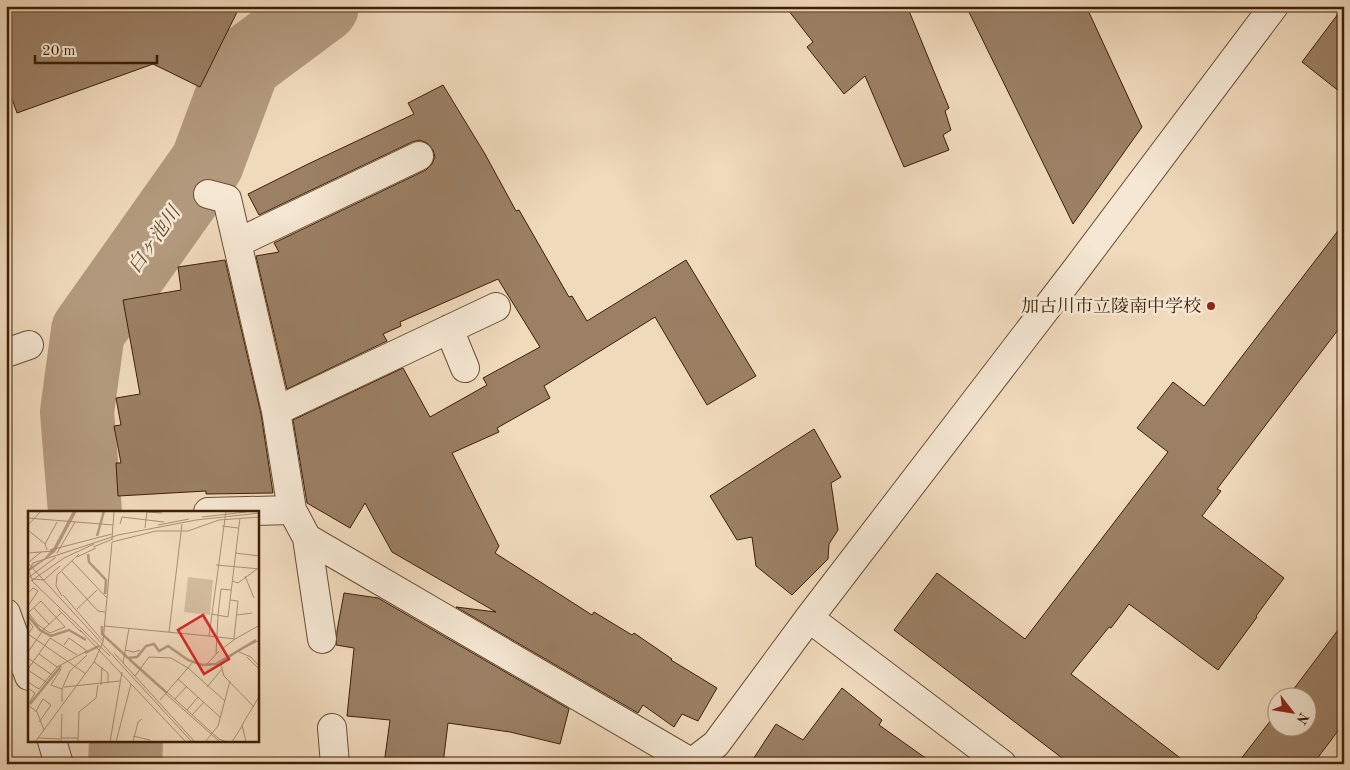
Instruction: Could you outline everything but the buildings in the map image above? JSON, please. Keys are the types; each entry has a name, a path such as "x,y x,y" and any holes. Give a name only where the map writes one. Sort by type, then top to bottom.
{"street":[{"path":"307,538 692,763 716,744 809,618 1075,271 1274,6"},
{"path":"237,243 419,156"},
{"path":"208,194 227,199 276,411 292,510 307,538 322,639"},
{"path":"276,411 496,308"},
{"path":"449,329 465,368"},
{"path":"250,511 292,510"},
{"path":"6,613 28,673"},
{"path":"809,618 1002,764"},
{"path":"332,728 335,764"},
{"path":"52,742 59,764"}],"waterway":[{"name":"白ヶ池川","path":"85,511 77,412 88,331 207,163 244,64 322,6"},
{"name":"白ヶ池川","path":"125,764 126,742"}],"place":[{"name":"加古川市立陵南中学校","path":"1211,306"}]}
